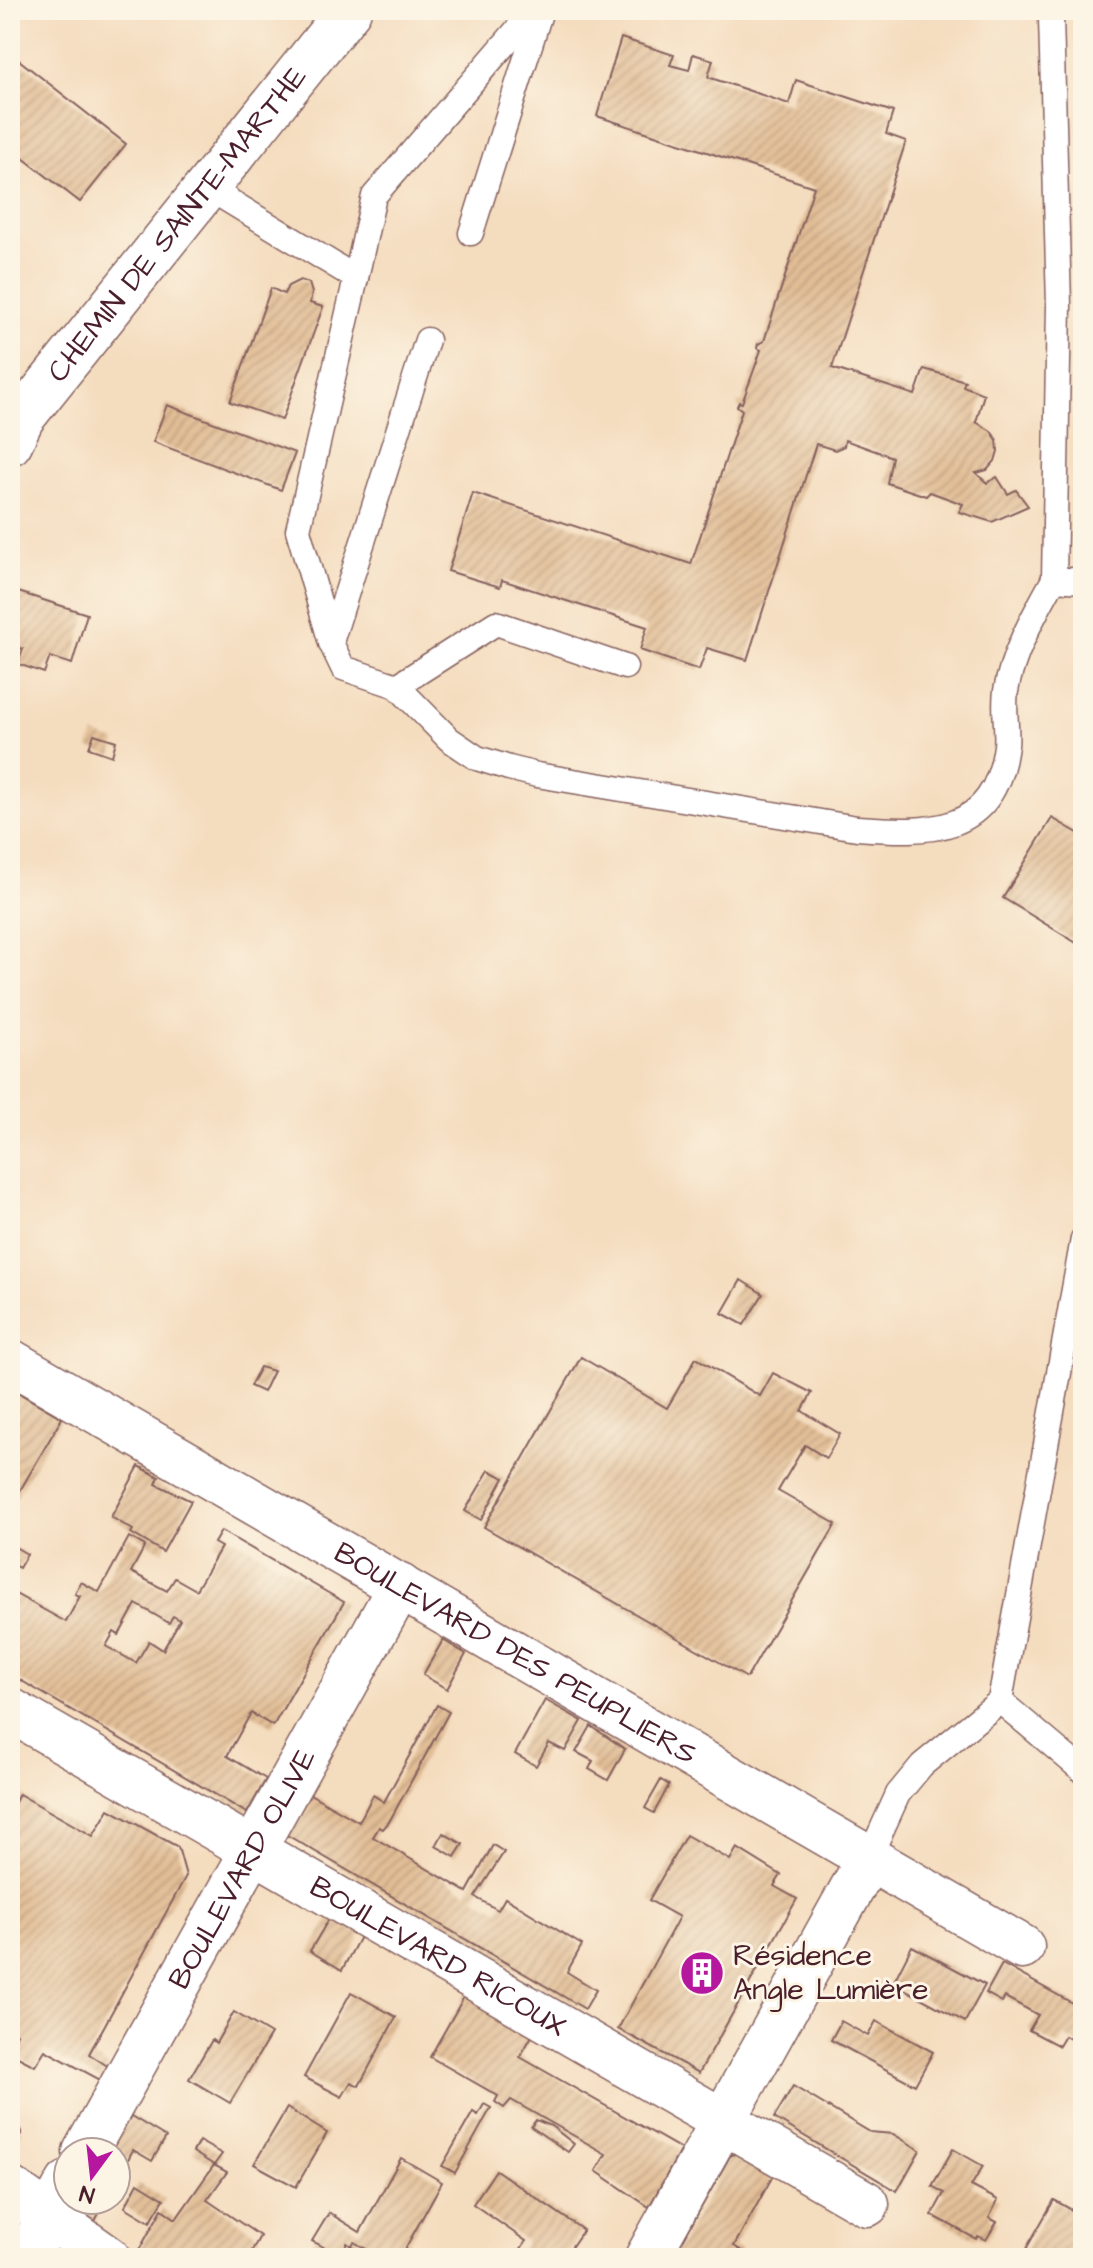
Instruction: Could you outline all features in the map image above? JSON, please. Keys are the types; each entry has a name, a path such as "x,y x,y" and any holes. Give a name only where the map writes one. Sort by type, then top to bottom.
{"street":[{"name":"CHEMIN DE SAINTE-MARTHE","path":"10,443 22,418 349,10"},
{"name":"BOULEVARD DES PEUPLIERS","path":"10,1361 1022,1947"},
{"name":"BOULEVARD OLIVE","path":"94,2136 400,1586"},
{"name":"BOULEVARD RICOUX","path":"10,1710 867,2204"},
{"path":"647,2258 868,1860"},
{"path":"10,2189 52,2198"},
{"path":"26,2258 52,2212"},
{"path":"73,2216 108,2258"}],"lane":[{"path":"534,10 374,196 298,530 331,643 343,668 397,686 449,739 477,758 537,775 857,828 902,831 947,827 982,807 997,785 1006,744 1003,714 1006,689 1027,631 1054,579 1059,305 1051,18 1047,10"},
{"path":"471,233 541,10"},
{"path":"208,188 356,278"},
{"path":"331,643 427,340"},
{"path":"1054,579 1083,581"},
{"path":"397,686 496,623 625,667"},
{"path":"868,1860 898,1794 922,1765 1000,1701 1083,1239"},
{"path":"1000,1701 1083,1771"}],"building":[{"path":"621,38 674,55 670,65 689,70 693,54 713,60 708,77 789,104 796,80 893,112 886,134 906,141 832,368 915,395 924,369 965,381 963,386 984,394 976,422 991,431 997,440 998,451 995,461 987,470 976,473 987,483 997,477 1008,494 1016,490 1028,506 992,522 959,512 963,504 930,492 926,496 887,483 892,457 845,440 844,446 835,450 816,444 747,660 707,648 699,670 640,650 647,627 502,580 500,587 448,571 473,493 691,564 742,410 737,406 739,402 742,403 761,350 757,348 758,344 764,341 814,187 597,116"},
{"path":"10,53 126,144 80,202 10,148"},
{"path":"300,280 309,283 312,293 310,303 323,307 282,420 230,402 271,288 284,294 288,286"},
{"path":"167,405 295,453 281,490 153,442"},
{"path":"15,591 87,614 72,664 50,657 44,673 18,664 23,649 10,645 10,606"},
{"path":"94,734 116,741 112,756 89,748"},
{"path":"1052,818 1083,836 1083,947 1003,898"},
{"path":"741,1280 763,1294 744,1325 722,1313"},
{"path":"581,1357 667,1408 696,1358 760,1396 773,1373 812,1393 802,1411 840,1434 826,1458 805,1445 778,1491 836,1524 747,1678 484,1527"},
{"path":"260,1367 273,1371 263,1392 250,1386"},
{"path":"10,1388 62,1418 10,1508"},
{"path":"139,1466 159,1477 156,1484 191,1501 163,1552 111,1517"},
{"path":"489,1470 504,1478 481,1520 465,1511"},
{"path":"221,1531 344,1602 273,1726 251,1713 227,1756 266,1779 247,1813 10,1674 10,1591 66,1622 80,1596 75,1594 81,1582 99,1592 129,1537 145,1546 131,1572 167,1591 175,1578 196,1590 221,1547 214,1543","holes":["136,1604 169,1623 173,1616 180,1620 163,1650 149,1641 136,1663 106,1646 114,1632 119,1635"]},
{"path":"10,1544 27,1554 19,1568 11,1564 15,1559 10,1556"},
{"path":"443,1640 466,1654 447,1689 423,1675"},
{"path":"545,1700 582,1721 565,1751 549,1743 536,1766 515,1754"},
{"path":"437,1705 449,1712 389,1822 383,1829 379,1827 373,1837 467,1892 493,1845 504,1852 475,1897 498,1910 505,1898 582,1945 567,1972 596,1990 585,2009 280,1831 303,1790 359,1822 373,1795 384,1802"},
{"path":"591,1726 625,1749 608,1780 589,1769 593,1761 576,1752"},
{"path":"661,1780 669,1785 654,1813 645,1808"},
{"path":"19,1794 93,1836 109,1809 178,1847 186,1876 89,2054 109,2067 102,2081 45,2050 35,2066 10,2053 17,2033 10,2029 10,1812"},
{"path":"443,1833 463,1844 455,1857 436,1846"},
{"name":"Résidence Angle Lumière","path":"686,1835 730,1860 737,1848 781,1875 774,1886 797,1899 699,2073 618,2029 679,1917 649,1900"},
{"path":"330,1917 361,1935 342,1970 310,1951"},
{"path":"912,1946 985,1985 965,2022 893,1983"},
{"path":"1002,1964 1083,2009 1083,2047 1065,2036 1059,2046 1029,2030 1038,2015 1005,1997 1002,2002 986,1993"},
{"path":"351,1992 396,2017 359,2086 351,2082 342,2097 304,2077"},
{"path":"465,1995 533,2034 520,2057 681,2149 649,2207 596,2171 606,2154 511,2100 504,2108 495,2102 498,2096 430,2057"},
{"path":"234,2012 271,2034 230,2103 189,2079 212,2040 216,2043"},
{"path":"841,2021 868,2036 876,2021 933,2052 915,2085 831,2040"},
{"path":"793,2086 870,2132 893,2134 920,2150 897,2191 774,2118"},
{"path":"484,2104 491,2108 455,2173 442,2166 473,2112 478,2115"},
{"path":"10,2107 22,2134 10,2139"},
{"path":"287,2108 327,2133 296,2187 254,2164"},
{"path":"126,2113 166,2137 152,2161 132,2152 132,2136 113,2136"},
{"path":"536,2120 551,2126 574,2144 568,2152 531,2127"},
{"path":"199,2141 222,2154 214,2165 193,2152"},
{"path":"953,2149 983,2166 971,2186 998,2200 989,2218 997,2222 986,2240 978,2236 976,2239 932,2215 944,2193 932,2186"},
{"path":"736,2153 774,2174 734,2246 745,2253 743,2258 673,2258 730,2156"},
{"path":"401,2158 442,2182 400,2258 382,2258 354,2242 351,2246 347,2243 340,2256 312,2241 329,2213 360,2232"},
{"path":"214,2165 227,2172 207,2200 260,2236 248,2258 147,2258 138,2252 162,2209 176,2219"},
{"path":"496,2170 583,2230 564,2258 515,2258 526,2241 473,2204"},
{"path":"138,2183 164,2199 150,2222 132,2211 132,2194"},
{"path":"1054,2200 1083,2216 1083,2258 1041,2258 1026,2249"},
{"path":"351,2246 356,2249 353,2255 347,2252"}],"place":[{"name":"Résidence Angle Lumière","path":"702,1973"}]}
